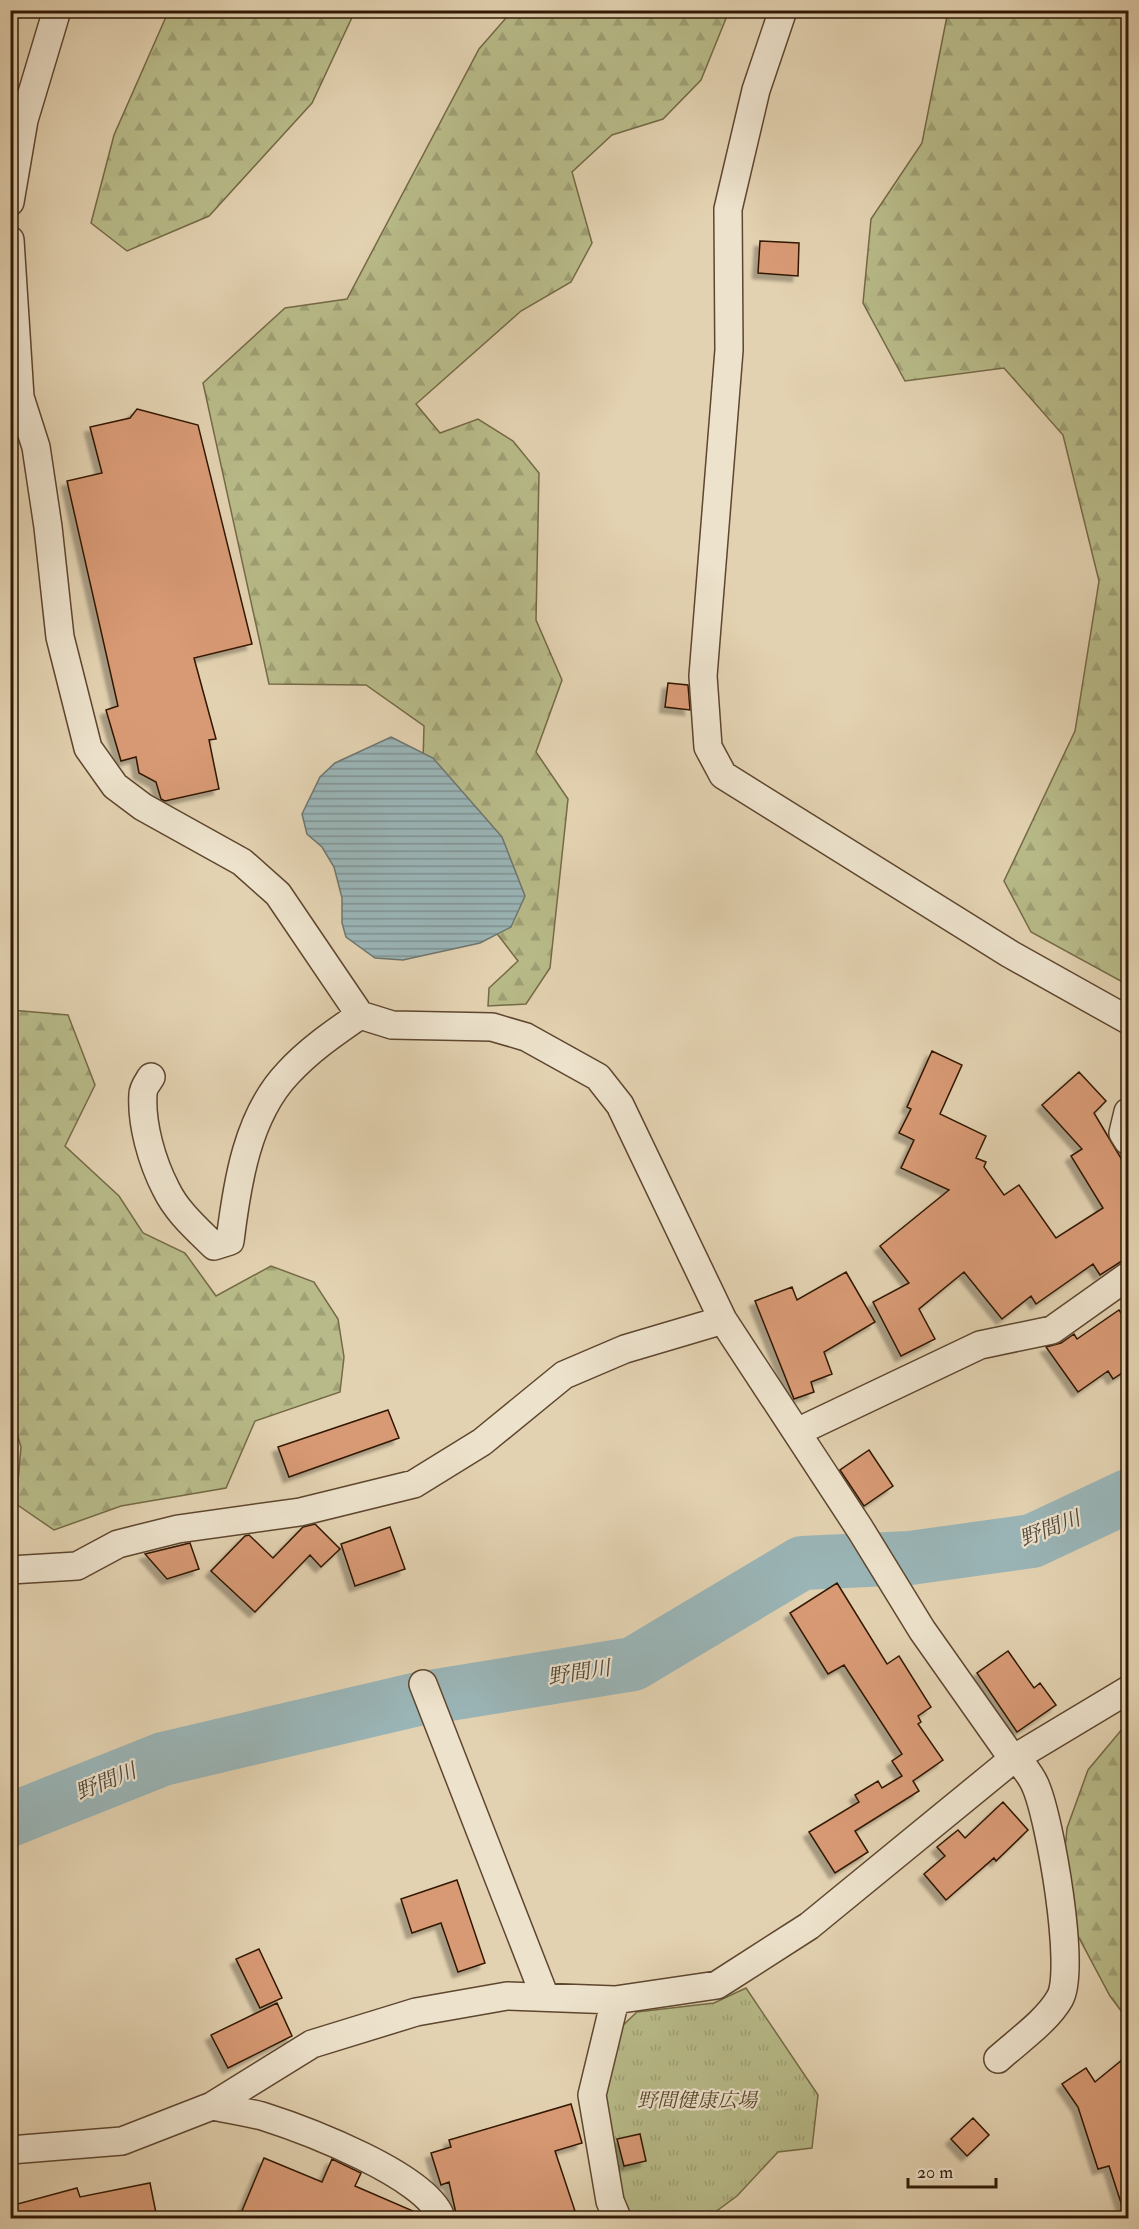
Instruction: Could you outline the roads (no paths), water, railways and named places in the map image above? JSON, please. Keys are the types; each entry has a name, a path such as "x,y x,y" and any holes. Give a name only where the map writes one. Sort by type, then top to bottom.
{"street":[{"path":"10,202 24,120 57,10"},
{"path":"783,10 756,90 728,209 729,350 703,676 708,747 723,775 1010,954 1128,1020"},
{"path":"10,240 20,397 36,447 48,527 60,636 88,748 115,786 142,807 242,862 278,894 360,1015 392,1025 492,1028 526,1037 598,1077 620,1105 723,1320 922,1630 1035,1784 1044,1809 1066,1942 1066,1979 1060,1998 998,2059"},
{"path":"151,1077 143,1091 145,1124 154,1159 166,1190 186,1218 214,1246 230,1240 244,1162 261,1112 286,1074 322,1041 360,1015"},
{"path":"1128,1112 1124,1133 1128,1141"},
{"path":"797,1432 980,1346 1052,1330 1128,1276"},
{"path":"10,1570 77,1566 118,1545 178,1529 300,1512 414,1484 482,1442 564,1375 625,1349 723,1320"},
{"path":"423,1684 545,1997"},
{"path":"10,2150 122,2141 212,2106 312,2044 416,2012 507,1996 615,2000 717,1985 809,1926 1014,1758 1128,1690"},
{"path":"615,2000 592,2095 610,2201 617,2218"},
{"path":"212,2106 261,2116 339,2146 386,2168 423,2194 439,2211 441,2218"}],"water":[{"path":"391,737 433,758 502,837 525,896 511,927 480,943 403,960 375,958 346,937 342,923 342,898 334,867 322,847 307,834 302,814 320,777 335,763"}],"waterway":[{"name":"野間川","path":"10,1820 163,1759 418,1699 633,1664 802,1563 910,1558 1032,1541 1128,1496"}],"park label":[{"name":"野間健康広場","path":"697,2100"}]}
